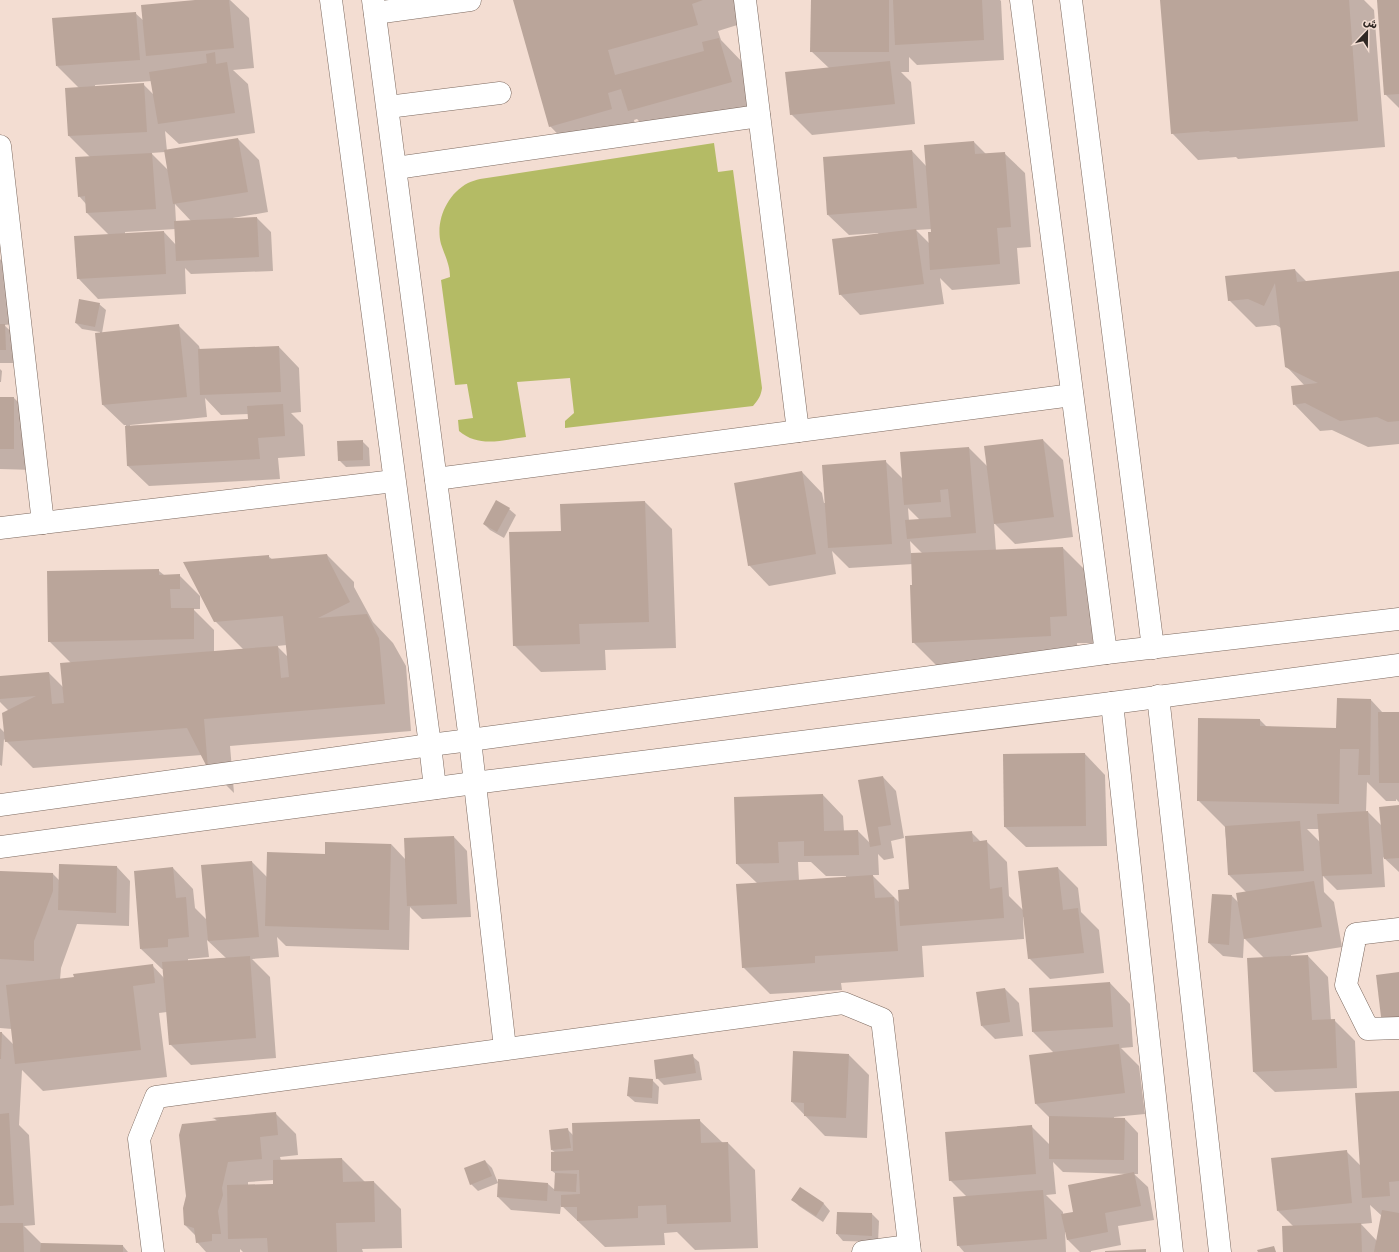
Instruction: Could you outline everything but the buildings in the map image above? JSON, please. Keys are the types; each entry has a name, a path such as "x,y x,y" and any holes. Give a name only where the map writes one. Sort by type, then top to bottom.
{"street":[{"path":"331,0 435,788"},
{"path":"470,0 374,7 470,740 505,1048"},
{"path":"745,0 798,431"},
{"path":"1021,0 1106,654"},
{"path":"1071,0 1153,648"},
{"path":"388,107 500,93"},
{"path":"396,168 759,116"},
{"path":"0,146 43,522"},
{"path":"436,479 1072,395"},
{"path":"0,528 394,481"},
{"path":"0,805 430,745 1106,654 1399,618"},
{"path":"0,847 435,788 1112,703 1399,665"},
{"path":"1158,696 1220,1252"},
{"path":"1112,703 1172,1252"},
{"path":"1399,929 1356,934 1346,985 1368,1029 1399,1028"},
{"path":"153,1252 139,1139 156,1097 842,1003 882,1019 910,1249 863,1252"}],"green space":[{"path":"714,143 718,172 733,170 762,388 759,398 753,406 565,428 565,421 574,413 570,378 517,382 526,437 491,442 475,440 459,431 458,420 473,418 467,384 455,385 441,280 450,277 450,273 441,244 440,235 441,217 444,209 454,194 468,183 480,179"}]}
